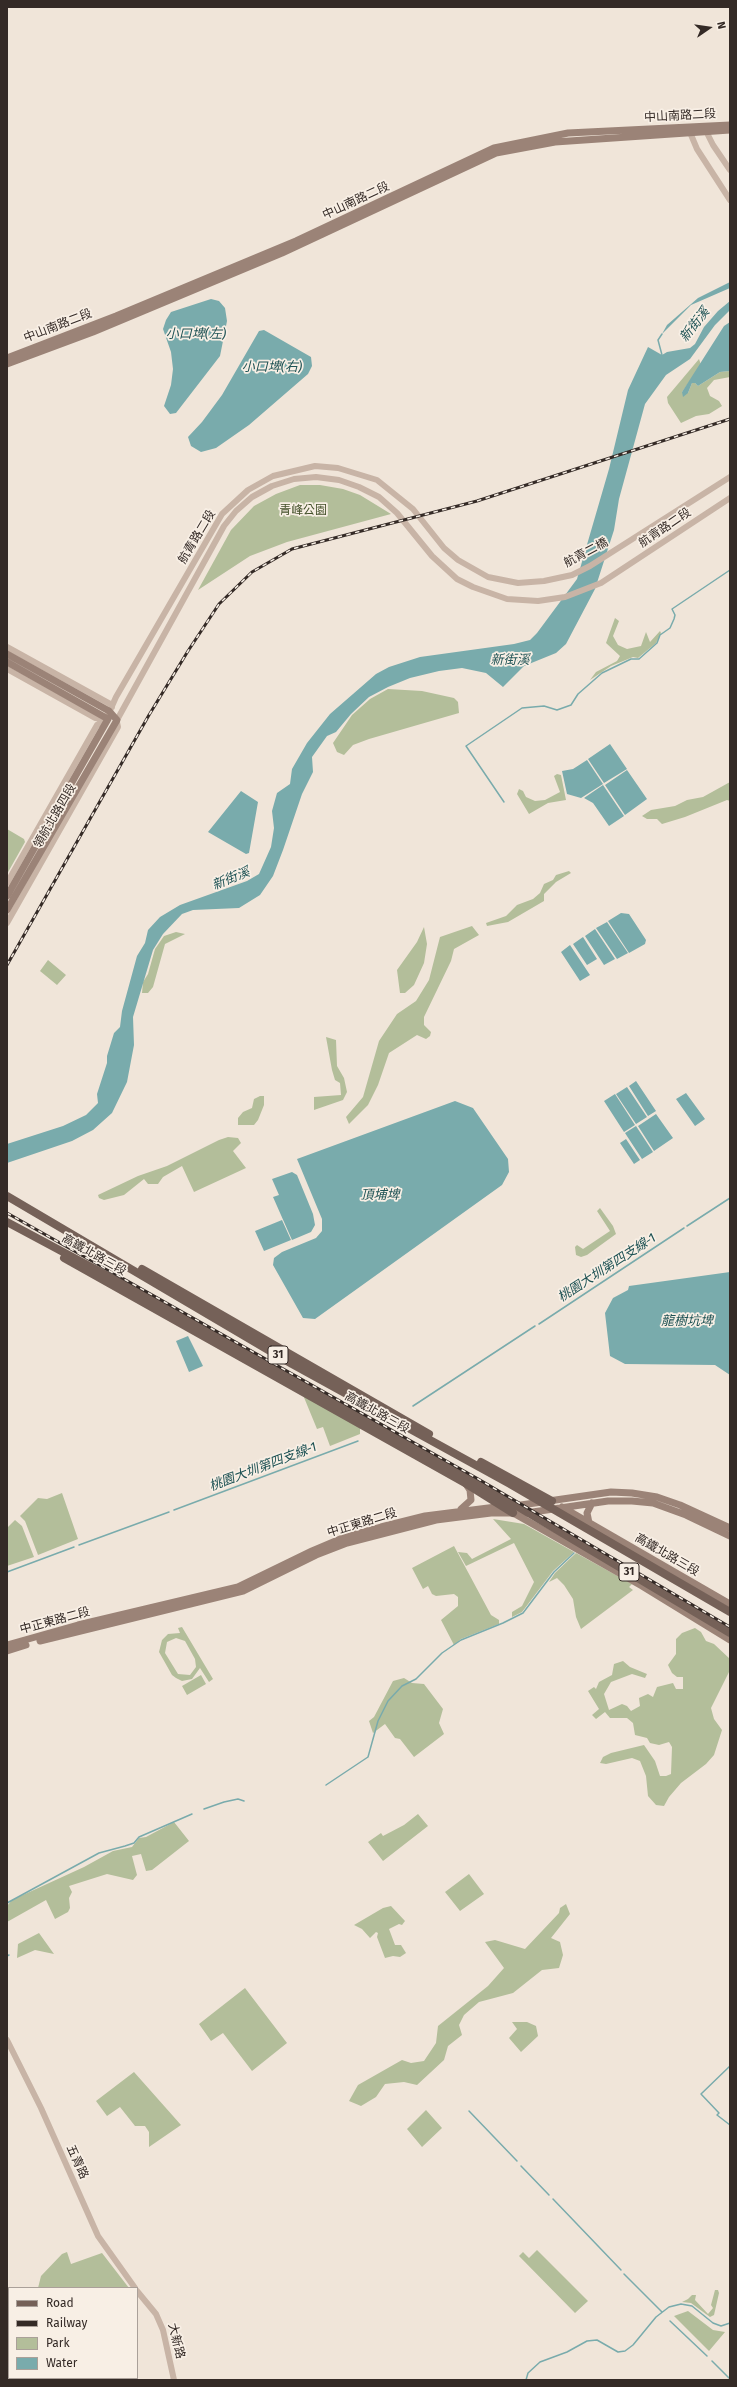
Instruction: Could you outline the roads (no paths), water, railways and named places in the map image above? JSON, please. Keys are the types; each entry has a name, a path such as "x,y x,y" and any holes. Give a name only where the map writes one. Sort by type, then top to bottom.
{"main road":[{"name":"中山南路二段","path":"7,364 329,233 496,153 555,142 689,129 729,127"},
{"name":"中山南路二段","path":"7,358 99,326"},
{"path":"7,654 109,712 117,720"},
{"path":"7,662 109,712"},
{"name":"領航北路四段","path":"7,896 109,712"},
{"name":"領航北路四段","path":"7,910 117,720"},
{"name":"高鐵北路三段","path":"7,1191 552,1505 694,1593 730,1612"},
{"name":"高鐵北路三段","path":"7,1196 272,1352 541,1502 563,1507 710,1594 730,1604"},
{"name":"高鐵北路三段","path":"7,1222 121,1283 300,1383 514,1509 730,1640"},
{"name":"高鐵北路三段","path":"7,1227 466,1484 502,1506 526,1512 730,1633"},
{"path":"272,1352 306,1364"},
{"path":"270,1374 300,1383"},
{"path":"443,1442 456,1455"},
{"path":"460,1510 471,1500 470,1490 466,1484"},
{"path":"526,1512 611,1492 632,1492 657,1497 675,1503 730,1528"},
{"path":"563,1507 616,1501 653,1503 686,1515 730,1536"},
{"name":"中正東路二段","path":"7,1651 78,1630 243,1591 316,1555 399,1528 436,1520 514,1509 541,1502"},
{"path":"589,1523 587,1513 592,1503"},
{"name":"中正東路二段","path":"7,1646 78,1625 238,1587 345,1538 425,1516 460,1510 502,1506"}],"street":[{"path":"705,128 713,145 730,170"},
{"path":"689,129 697,149 730,200"},
{"name":"航青路二段","path":"109,712 222,514 248,490 273,476 284,472 314,466 338,468 377,480 413,509 444,548 458,560 488,577 518,583 544,581 562,577"},
{"name":"航青路二段","path":"117,720 188,588 228,520 252,497 272,486 294,479 316,477 339,480 379,496 397,513 432,556 457,579 473,587 507,599 546,601 586,590 612,577 730,498"},
{"name":"航青路二段","path":"620,548 730,477"},
{"name":"航青二橋","path":"562,577 590,566 620,548"},
{"path":"7,647 109,712"},
{"path":"7,669 95,718 97,725"},
{"path":"95,718 109,712"},
{"path":"97,725 109,712"},
{"name":"領航北路四段","path":"7,923 118,727 117,720"},
{"name":"領航北路四段","path":"7,883 97,725"},
{"name":"五青路","path":"7,2040 41,2108 98,2236 134,2287"},
{"name":"大新路","path":"138,2292 156,2314 163,2330 174,2380"}],"water":[{"name":"新街溪","path":"730,282 730,288 691,305 662,334 667,325 698,298"},
{"name":"小口埤(左)","path":"211,299 219,301 225,308 227,321 220,356 176,413 170,414 164,406 171,385 173,369 171,352 163,329 166,320 171,312"},
{"path":"730,301 730,310 715,325 690,359 666,375 645,404 619,499 614,530 595,589 566,644 556,653 524,666 503,687 486,673 462,668 439,671 410,678 369,697 351,714 336,732 327,736 312,757 313,772 302,794 273,876 260,895 239,908 193,910 182,914 163,934 153,950 133,1017 134,1045 127,1082 112,1113 93,1130 72,1141 7,1163 7,1144 63,1126 86,1115 98,1103 97,1094 107,1063 107,1056 114,1033 120,1027 122,1011 137,956 145,943 148,930 160,917 180,905 247,881 259,874 271,847 274,828 272,811 277,793 290,784 292,769 307,743 330,714 376,674 389,667 420,657 514,644 530,640 537,633 577,579 609,469 628,390 648,347 662,355 667,352 690,348 695,344 704,327 718,311"},
{"path":"730,322 730,371 720,372 698,386 695,383 692,383 688,393 683,397 682,392 724,326"},
{"name":"小口埤(右)","path":"264,330 311,357 312,366 308,374 249,425 216,448 201,452 191,446 188,437 202,422 222,395 259,331"},
{"path":"610,744 627,769 604,783 588,759"},
{"path":"587,760 603,784 581,798 567,794 562,771 573,769"},
{"path":"627,770 647,799 625,815 605,785"},
{"path":"603,785 624,816 609,826 593,803 584,798"},
{"path":"241,791 258,802 249,853 246,854 208,832"},
{"path":"621,913 629,914 646,940 645,944 629,953 608,921"},
{"path":"607,922 628,953 617,959 596,928"},
{"path":"595,929 615,959 604,965 585,936"},
{"path":"583,937 597,959 587,965 573,944"},
{"path":"570,945 590,975 580,981 561,952"},
{"path":"636,1081 656,1111 648,1116 629,1086"},
{"path":"627,1087 647,1117 636,1124 616,1094"},
{"path":"686,1093 705,1119 695,1126 676,1099"},
{"path":"615,1094 635,1125 624,1132 604,1101"},
{"name":"頂埔埤","path":"455,1101 473,1108 508,1159 509,1172 502,1185 315,1319 303,1318 273,1265 274,1258 282,1252 316,1238 322,1231 322,1219 297,1159"},
{"path":"656,1114 673,1138 654,1151 638,1126"},
{"path":"636,1126 653,1152 642,1159 625,1133"},
{"path":"626,1139 640,1160 634,1164 620,1143"},
{"path":"292,1172 297,1175 313,1214 315,1225 311,1232 292,1240 273,1197 279,1195 272,1179"},
{"path":"282,1220 291,1240 264,1251 255,1231"},
{"name":"龍樹坑埤","path":"730,1272 730,1375 715,1365 625,1364 610,1356 605,1313 613,1298 628,1290 629,1286"},
{"path":"188,1336 203,1366 189,1372 176,1341"}],"waterway":[{"path":"662,334 658,340 662,355"},
{"path":"504,802 466,746 522,708 544,706 557,710 571,705 578,694 602,673 631,659 639,659 657,643 660,635 670,628 675,615 672,609 730,570"},
{"name":"桃園大圳第四支線-1","path":"687,1226 730,1198"},
{"name":"桃園大圳第四支線-1","path":"539,1324 684,1228"},
{"name":"桃園大圳第四支線-1","path":"413,1406 535,1326"},
{"name":"桃園大圳第四支線-1","path":"174,1510 358,1441"},
{"name":"桃園大圳第四支線-1","path":"79,1545 169,1512"},
{"name":"桃園大圳第四支線-1","path":"7,1572 74,1547"},
{"path":"326,1785 368,1757 378,1721 388,1701 402,1686 416,1679 442,1653 461,1640 523,1613 554,1572 574,1553"},
{"path":"204,1809 238,1799 244,1801"},
{"path":"7,1903 99,1853 134,1843 139,1837 192,1814"},
{"path":"730,2066 701,2094 719,2113 717,2115 730,2125"},
{"path":"469,2111 517,2161"},
{"path":"521,2166 549,2195"},
{"path":"553,2199 621,2270"},
{"path":"624,2274 662,2312"},
{"path":"526,2380 528,2373 540,2362 567,2352 587,2341 597,2340 618,2352 625,2351 633,2345 656,2317 669,2307 681,2304 692,2306 713,2323 721,2326 730,2323"},
{"path":"670,2321 707,2356"},
{"path":"712,2361 730,2379"}],"railway":[{"path":"7,965 149,715 188,651 219,604 252,572 292,549 477,501 730,419"},
{"path":"7,1213 480,1480 730,1627"}],"park label":[{"name":"青峰公園","path":"303,511"}]}
